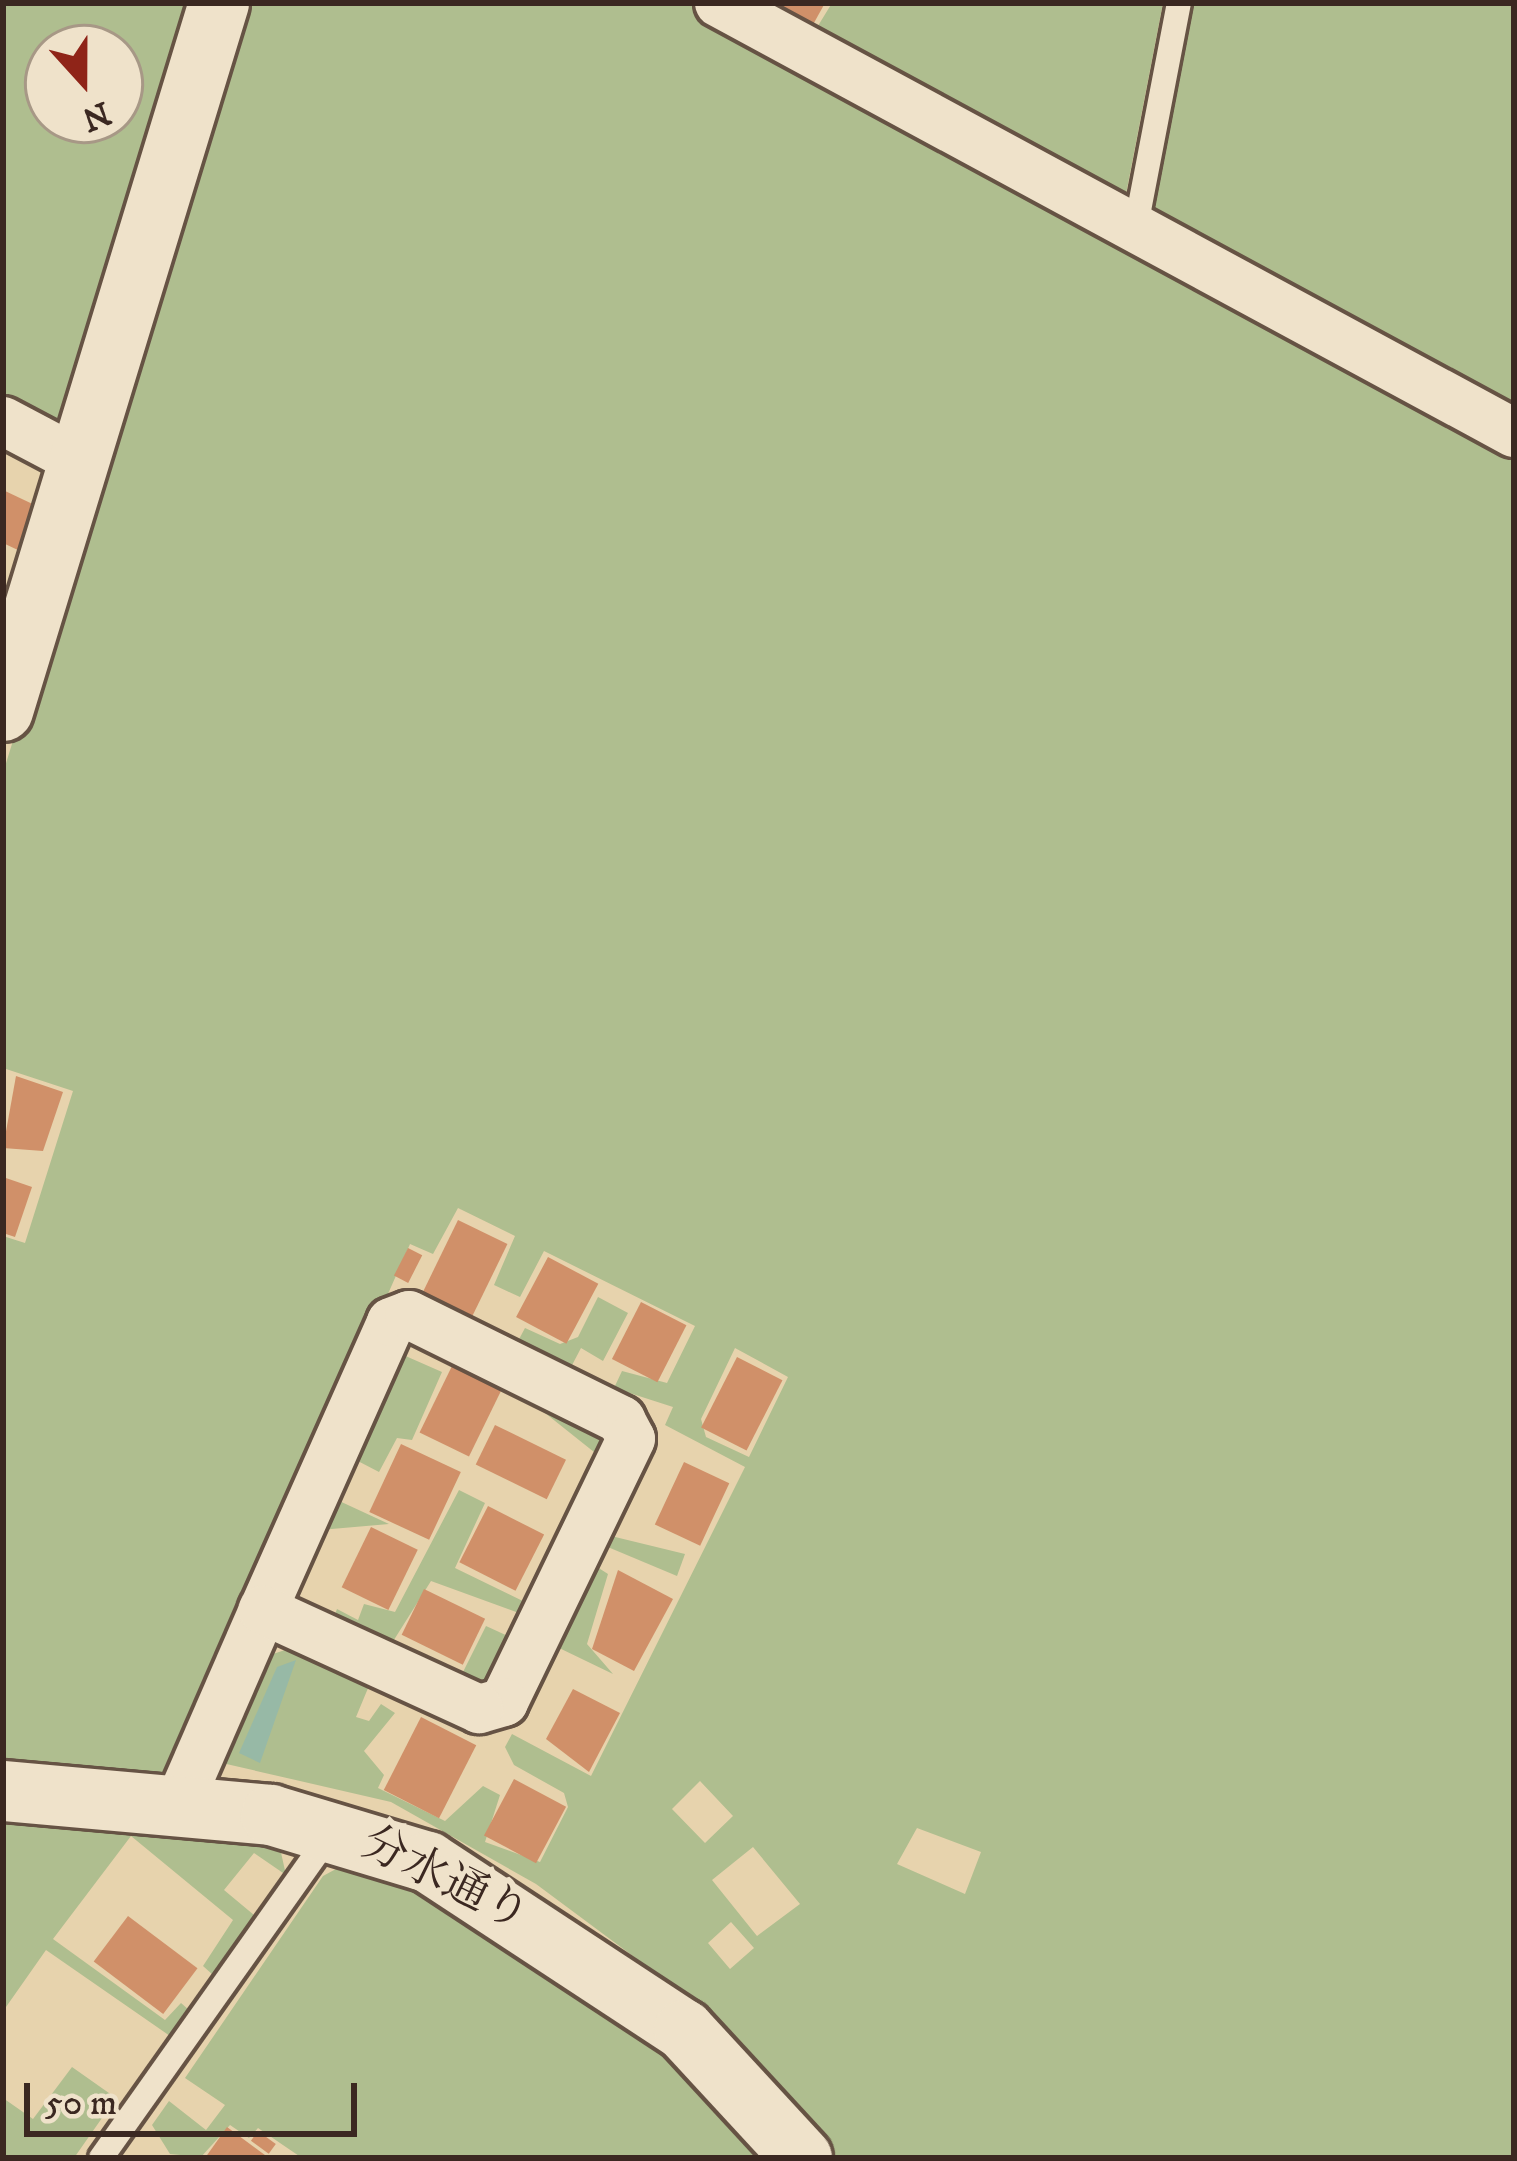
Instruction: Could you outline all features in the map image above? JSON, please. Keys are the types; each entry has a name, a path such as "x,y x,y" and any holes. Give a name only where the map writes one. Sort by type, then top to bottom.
{"street":[{"path":"6,690 219,3"},
{"path":"719,3 1514,434"},
{"path":"3,421 79,461"},
{"path":"181,1802 263,1610 391,1322 410,1315 621,1420 631,1438 504,1702 479,1709 263,1610"},
{"name":"分水通り","path":"3,1791 181,1802 335,1828 428,1862 620,1980 738,2081 802,2158"}],"lane":[{"path":"1136,226 1179,3"},
{"path":"101,2158 335,1828"}],"shaded area":[{"path":"3,3 691,3 813,71 813,34 832,3 1163,3 1120,225 1149,209 1189,3 1514,3 1514,2158 837,2158 688,1997 536,1884 391,1802 222,1763 267,1656 297,1646 371,1681 356,1717 369,1721 381,1704 395,1713 364,1751 384,1775 378,1788 445,1821 483,1786 500,1795 485,1842 540,1862 568,1807 564,1793 514,1765 505,1747 512,1734 591,1776 745,1467 665,1425 673,1407 614,1388 622,1371 667,1383 695,1326 544,1251 520,1297 494,1285 515,1236 458,1208 433,1254 410,1244 181,1763 163,1784 3,1776 3,1236 25,1243 73,1091 3,1068 3,773 100,459 3,407","holes":["735,1348 788,1377 749,1457 706,1437 701,1419","700,1781 733,1816 705,1843 672,1809","917,1828 981,1852 965,1894 897,1864","753,1847 800,1904 757,1936 712,1880","731,1922 754,1948 730,1969 708,1943"]},
{"path":"598,1297 628,1313 603,1361 581,1348 570,1369 517,1343 525,1328 560,1344 578,1337"},
{"path":"401,1354 442,1372 412,1440 397,1438 379,1472 354,1459"},
{"path":"470,1370 599,1431 599,1456 535,1405"},
{"path":"459,1490 485,1503 455,1568 533,1606 527,1616 431,1581 392,1643 334,1617 337,1609 358,1620 364,1604 395,1612"},
{"path":"335,1499 389,1524 320,1530"},
{"path":"607,1535 685,1554 677,1576 603,1545"},
{"path":"594,1565 608,1574 587,1644 613,1674 555,1646"},
{"path":"486,1626 512,1638 484,1686 461,1676"},
{"path":"296,1660 260,1763 239,1753 277,1667"},
{"path":"3,1812 278,1839 286,1875 254,1853 224,1890 254,1915 213,1975 203,1966 233,1920 131,1836 53,1939 165,2020 181,2003 189,2010 170,2036 46,1950 6,2007 3,2036"},
{"path":"360,1856 555,1949 788,2158 302,2158 258,2128 249,2138 230,2125 201,2157 170,2154 152,2125 169,2101 206,2130 225,2105 185,2078 323,1876"},
{"path":"72,2067 116,2098 74,2158 3,2158 3,2098 33,2119"}],"building":[{"path":"762,3 825,3 810,30"},
{"path":"3,490 41,508 20,551 3,543"},
{"path":"16,1076 63,1092 43,1151 3,1148"},
{"path":"3,1177 32,1187 15,1237 3,1233"},
{"path":"458,1220 507,1244 472,1316 423,1292"},
{"path":"408,1248 422,1255 408,1283 394,1276"},
{"path":"548,1257 598,1284 566,1344 516,1317"},
{"path":"641,1302 686,1325 657,1382 612,1359"},
{"path":"737,1357 782,1380 747,1451 701,1427"},
{"path":"452,1366 501,1390 469,1457 420,1433"},
{"path":"495,1425 566,1460 547,1499 476,1465"},
{"path":"401,1444 461,1472 429,1540 369,1512"},
{"path":"684,1462 729,1483 700,1546 655,1525"},
{"path":"488,1506 544,1535 516,1591 459,1562"},
{"path":"371,1527 418,1550 388,1610 342,1587"},
{"path":"618,1570 673,1599 634,1671 592,1649"},
{"path":"424,1589 485,1619 463,1665 402,1635"},
{"path":"573,1689 620,1713 589,1772 546,1739"},
{"path":"421,1717 476,1745 439,1818 384,1790"},
{"path":"514,1779 566,1807 536,1863 484,1836"},
{"path":"128,1916 197,1968 163,2014 94,1962"},
{"path":"227,2127 269,2158 205,2158"},
{"path":"258,2131 276,2144 269,2154 251,2141"}]}
